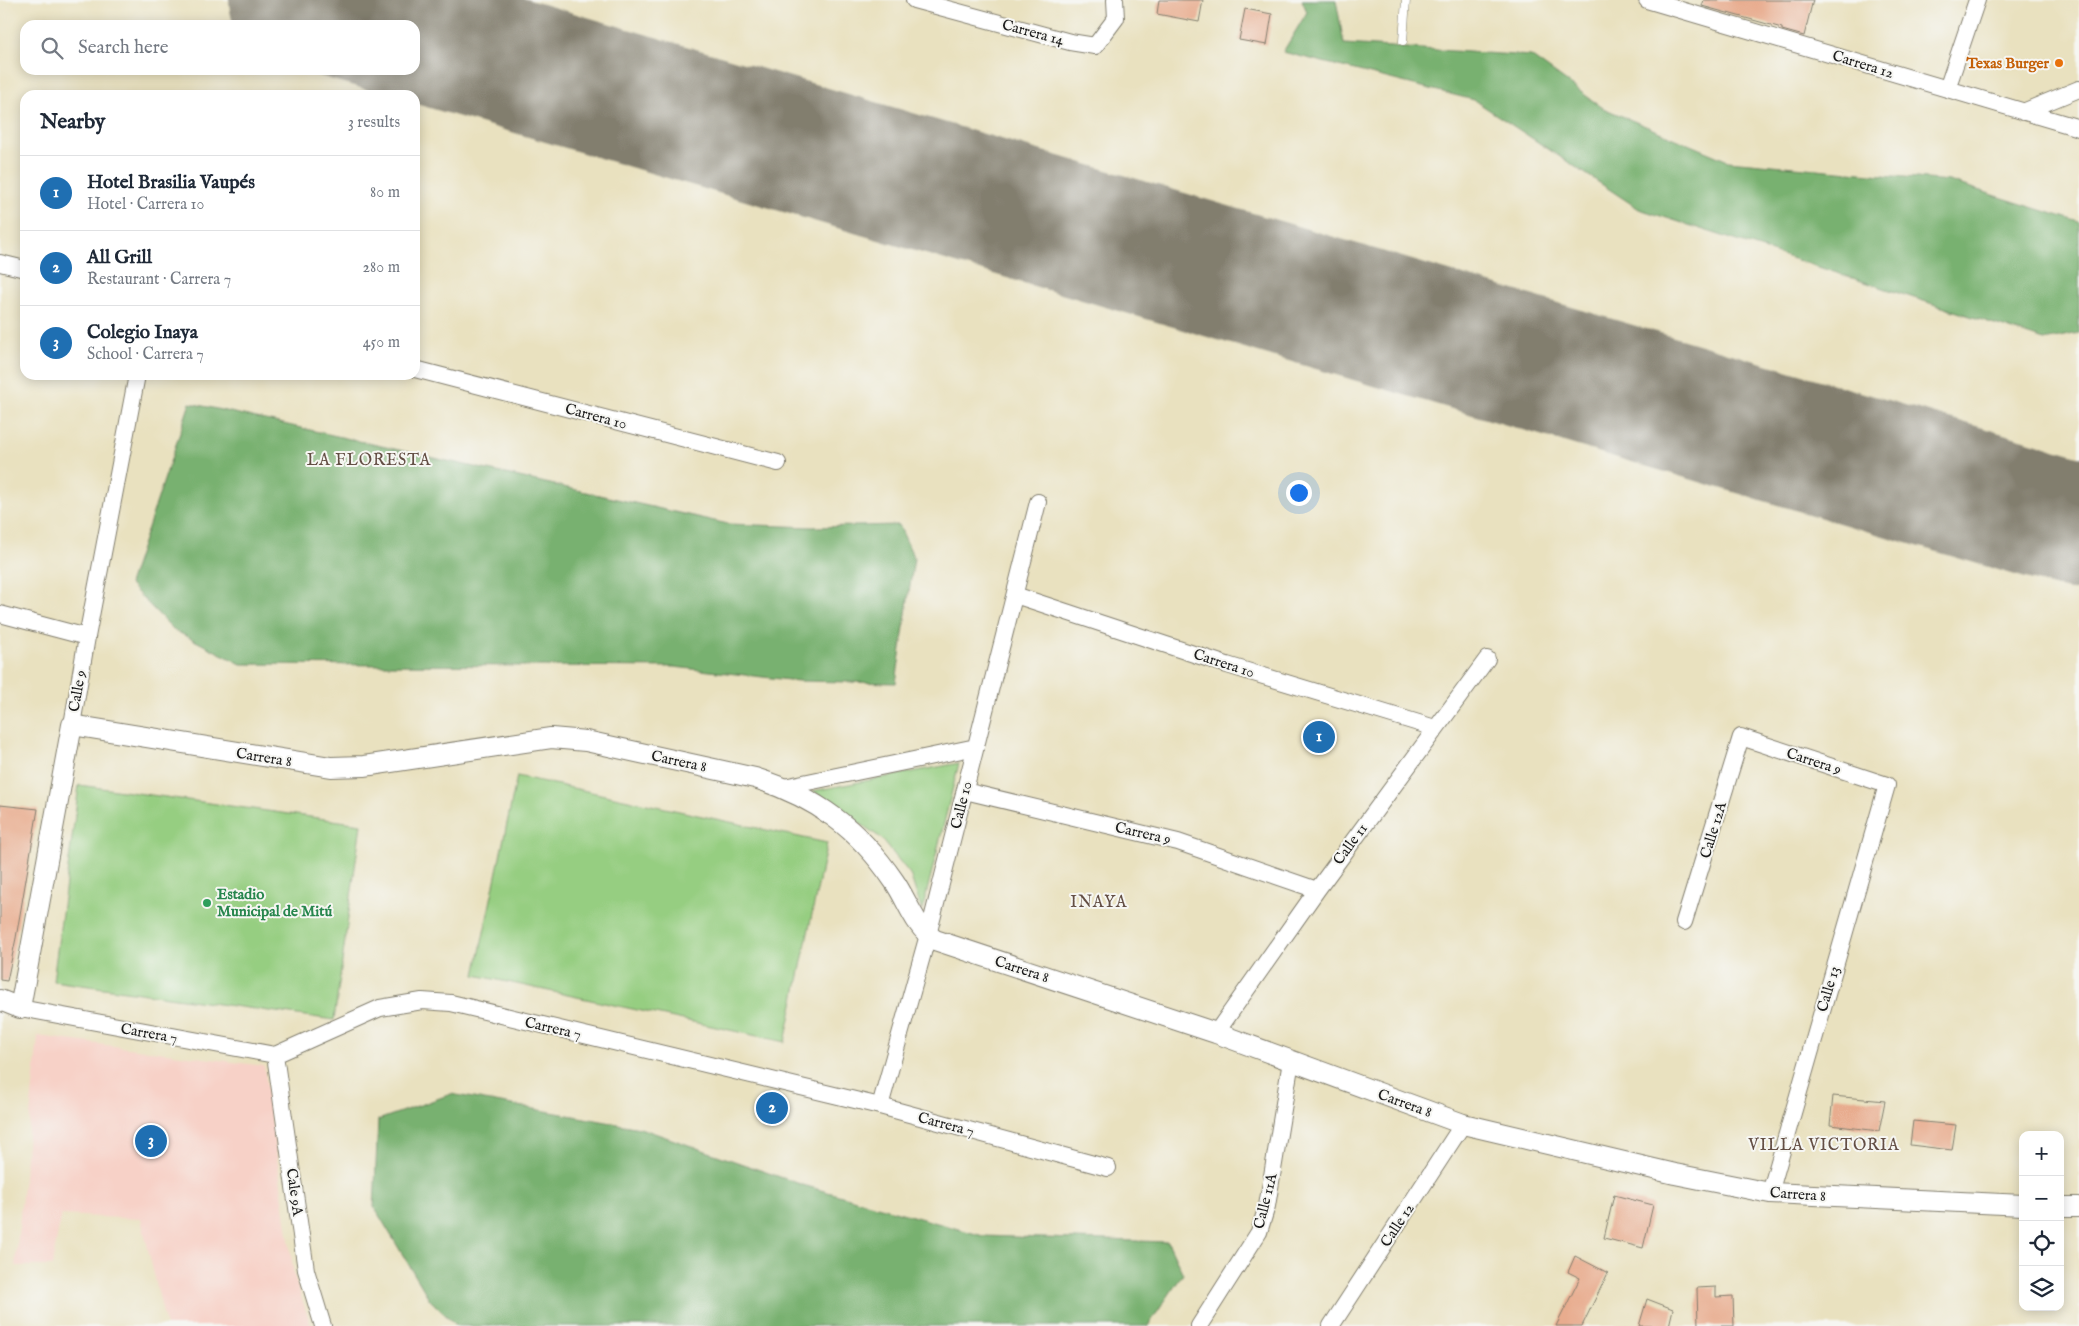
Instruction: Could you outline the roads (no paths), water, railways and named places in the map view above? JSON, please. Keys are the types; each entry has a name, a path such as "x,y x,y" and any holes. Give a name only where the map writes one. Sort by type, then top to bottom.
{"street":[{"name":"Carrera 14","path":"914,0 1070,42 1096,46 1116,18 1115,0"},
{"name":"Carrera 12","path":"1648,0 2079,128"},
{"path":"1947,89 1977,0"},
{"path":"2023,112 2079,88"},
{"path":"0,263 20,268"},
{"name":"Carrera 10","path":"420,370 778,463"},
{"name":"Calle 9","path":"20,1008 72,725 86,637 136,380"},
{"name":"Calle 10","path":"880,1106 928,935 1038,502"},
{"name":"Carrera 10","path":"1015,595 1227,665 1435,728"},
{"path":"0,614 86,637"},
{"name":"Calle 11","path":"1216,1033 1317,890 1487,659"},
{"name":"Carrera 8","path":"72,725 331,767 364,766 534,740 569,739 755,778 784,787 817,805 838,820 866,846 895,882 928,935 948,945 1216,1033 1463,1124 1675,1174 1770,1193 2019,1205"},
{"name":"Carrera 9","path":"1741,737 1887,785"},
{"name":"Calle 12A","path":"1684,922 1741,737"},
{"path":"784,787 976,747"},
{"name":"Calle 13","path":"1770,1193 1887,785"},
{"name":"Carrera 9","path":"965,791 1178,842 1317,890"},
{"name":"Carrera 7","path":"0,1000 20,1008 275,1055 380,1008 408,1002 436,1002 465,1006 880,1106 1108,1168"},
{"name":"Cale 9A","path":"275,1055 306,1270 323,1326"},
{"name":"Calle 11A","path":"1199,1326 1258,1232 1267,1206 1291,1060"},
{"name":"Calle 12","path":"1334,1325 1463,1124"},
{"path":"2064,1206 2079,1207"}],"lane":[{"path":"1403,41 1406,0"}],"place":[{"name":"Texas Burger","path":"2059,63"},
{"name":"Hotel Brasilia Vaupés","path":"1319,737"},
{"name":"Estadio Municipal de Mitú","path":"207,903"},
{"name":"All Grill","path":"772,1108"},
{"name":"Colegio Inaya","path":"151,1141"}],"district":[{"name":"LA FLORESTA","path":"369,459"},
{"name":"INAYA","path":"1099,901"},
{"name":"VILLA VICTORIA","path":"1824,1144"}]}
